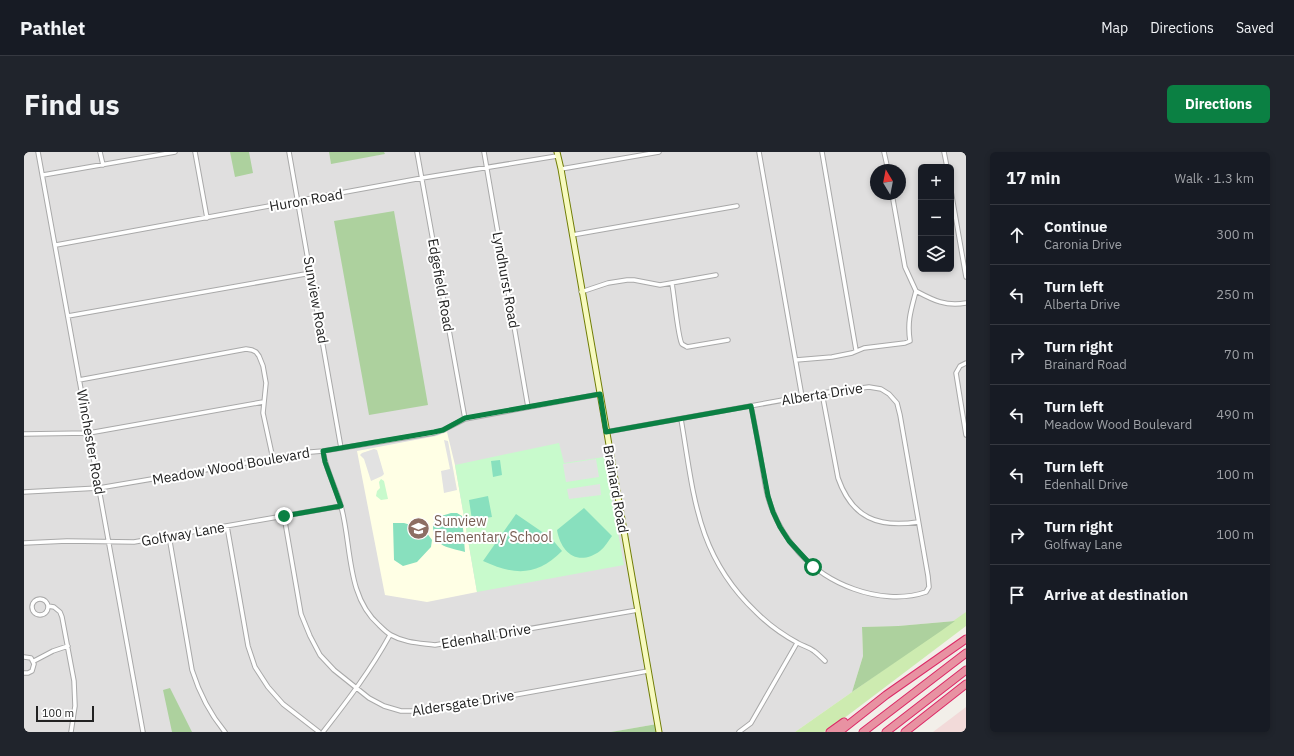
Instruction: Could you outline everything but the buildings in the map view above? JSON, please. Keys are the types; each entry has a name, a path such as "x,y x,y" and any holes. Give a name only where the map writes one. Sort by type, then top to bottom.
{"highway":[{"path":"830,732 886,695 966,638"},
{"path":"906,698 966,649"},
{"path":"863,732 966,652"},
{"path":"887,732 966,670"},
{"path":"887,732 966,674"},
{"path":"905,732 966,684"},
{"path":"839,732 886,695"}],"main road":[{"name":"Brainard Road","path":"557,154 561,169 581,292 659,732"}],"street":[{"name":"Winchester Road","path":"38,152 143,732"},
{"path":"100,152 103,165"},
{"path":"43,176 175,152"},
{"path":"195,152 207,218"},
{"name":"Sunview Road","path":"289,152 342,448"},
{"name":"Edgefield Road","path":"417,152 465,418"},
{"name":"Lyndhurst Road","path":"484,152 528,407"},
{"path":"561,169 659,152"},
{"path":"759,152 802,397"},
{"path":"822,152 856,350"},
{"path":"884,152 887,164"},
{"path":"944,152 946,164"},
{"name":"Huron Road","path":"56,245 298,202 422,178 487,168 557,154"},
{"path":"893,200 905,267 916,291 942,303 952,305 966,303"},
{"path":"953,200 964,250 966,276"},
{"path":"572,235 737,206"},
{"path":"68,316 311,273"},
{"path":"581,292 608,283 627,280 660,285 716,275"},
{"path":"672,284 677,312 678,335 682,344 687,347 728,340"},
{"path":"796,360 832,357 852,353 856,350 910,341 908,327 916,291"},
{"path":"79,380 246,349 252,350 259,356 263,366 266,384 263,414 273,459"},
{"path":"966,363 960,366 956,373 966,435"},
{"name":"Alberta Drive","path":"606,432 822,393 869,387 881,389 889,394 897,403 900,415 928,576 929,586 926,592 905,597 865,593 847,587 828,577 813,567 801,555 780,527 768,496 751,406"},
{"path":"822,393 838,478 842,491 862,514 875,521 903,524 918,522"},
{"name":"Meadow Wood Boulevard","path":"24,492 99,488 342,448 443,430 465,418 600,394"},
{"path":"24,428 24,434 89,433 263,402"},
{"path":"681,419 696,509 704,534 717,563 741,596 757,613 776,629 797,643 814,650 825,661"},
{"name":"Edenhall Drive","path":"323,451 325,462 341,506 357,591 362,605 375,622 390,635 409,642 435,645 638,610"},
{"name":"Golfway Lane","path":"24,543 67,541 134,542 341,506"},
{"name":"Aldersgate Drive","path":"284,516 301,614 310,636 320,655 334,670 369,698 384,706 401,711 425,711 648,671"},
{"path":"227,526 248,646 255,667 268,687 283,704 319,732"},
{"path":"169,536 192,670 210,710 225,732"},
{"path":"48,606 47,612 41,615 35,614 32,610 33,602 39,599 46,602 48,606 54,607 60,612 68,646 75,692 75,706 71,732"},
{"path":"323,732 373,665 390,635"},
{"path":"739,732 751,723 797,643"},
{"path":"34,662 53,651 68,646"},
{"path":"24,657 30,658 34,662"},
{"path":"24,673 29,673 33,670 34,662"}],"shaded area":[{"path":"24,152 329,152 331,163 384,154 384,152 966,152 966,613 955,621 898,626 862,627 863,656 852,692 795,732 659,732 657,724 611,732 24,732"},
{"name":"Sunview Elementary School","path":"447,432 455,465 477,592 427,602 385,595 357,451 436,436"},
{"path":"444,440 448,441 457,490 444,493 441,471 450,469"},
{"path":"374,449 377,450 384,474 371,481 364,459 360,455"},
{"path":"596,459 599,477 566,482 563,464"},
{"path":"600,484 601,495 569,499 567,489"},
{"path":"966,707 966,732 933,732"}],"green space":[{"path":"230,152 249,152 253,173 235,177"},
{"path":"329,152 384,152 385,154 331,164"},
{"path":"394,211 428,405 369,415 334,221"},
{"path":"559,443 564,463 604,457 624,565 477,592 455,465"},
{"path":"500,460 502,475 493,477 491,461"},
{"path":"381,479 384,481 388,499 381,500 376,496 377,491 380,488 379,482"},
{"path":"488,496 492,517 472,520 469,500"},
{"path":"584,508 612,536 600,551 585,558 572,555 567,551 562,545 557,530"},
{"path":"451,513 457,513 462,516 465,552 443,545 434,535 433,525 436,519"},
{"path":"516,514 551,538 562,551 543,566 524,571 505,569 483,561"},
{"path":"393,523 404,523 424,529 432,540 431,547 417,562 403,566 394,560"},
{"path":"966,612 966,626 839,722 824,732 795,732"},
{"path":"955,621 852,692 863,656 862,627 898,626"},
{"path":"170,688 192,732 172,732 163,690"},
{"path":"657,724 659,732 611,732"}],"place":[{"name":"Sunview Elementary School","path":"419,529"}],"route":[{"path":"284,516 341,506 325,462 323,451 434,432 443,430 465,418 600,394 606,432 751,406 768,496 773,512 789,541 813,567"}]}
